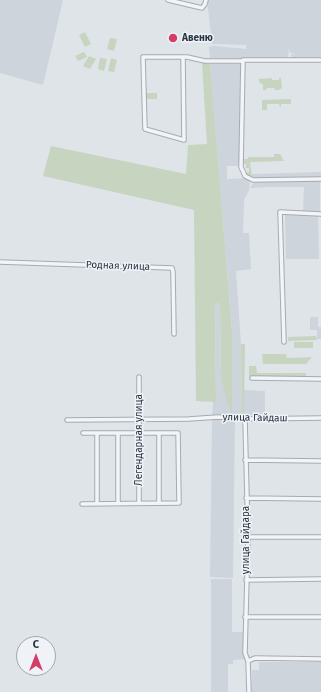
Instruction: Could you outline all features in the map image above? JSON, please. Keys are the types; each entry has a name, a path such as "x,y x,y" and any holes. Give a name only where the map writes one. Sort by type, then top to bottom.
{"street":[{"path":"168,0 202,8 206,0"},
{"path":"183,57 184,140 145,129 143,57 183,57 205,61 321,60"},
{"path":"243,61 241,168 245,176 253,180 321,179"},
{"path":"284,342 280,212 321,214"},
{"name":"Родная улица","path":"0,262 172,268 174,334"},
{"name":"Легендарная улица","path":"139,377 139,503"},
{"path":"252,378 321,379"},
{"name":"улица Гайдаш","path":"67,420 189,419 218,417 245,419 321,418"},
{"name":"улица Гайдара","path":"245,419 248,537 245,653 248,661 249,692"},
{"path":"82,504 179,503 178,433 83,433"},
{"path":"97,433 98,504"},
{"path":"118,433 118,503"},
{"path":"159,433 159,503"},
{"path":"245,460 321,461"},
{"path":"246,498 321,499"},
{"path":"248,537 321,537"},
{"path":"246,580 321,579"},
{"path":"245,617 321,617"},
{"path":"248,661 255,658 321,659"}],"shaded area":[{"path":"0,0 63,0 43,85 0,73"},
{"path":"207,0 321,0 321,58 292,58 291,54 294,54 295,51 294,53 290,53 289,48 288,59 210,58 209,47 214,46 246,49 246,45 212,44"},
{"path":"210,64 241,64 239,166 227,166 227,179 250,178 249,191 244,200 243,233 249,233 251,269 236,271 241,344 242,415 235,416 233,578 210,577 212,419 213,402 216,401 215,303 220,303 221,376 232,332"},
{"path":"321,172 321,178 253,178 252,174"},
{"path":"320,180 320,212 303,211 304,187 250,188 255,181"},
{"path":"285,215 318,215 319,259 286,259"},
{"path":"310,317 318,317 318,327 321,327 321,339 317,339 317,330 310,330"},
{"path":"244,390 265,391 265,416 244,415"},
{"path":"211,579 232,579 232,632 244,632 245,659 233,660 233,664 228,664 228,692 211,692"},
{"path":"259,662 321,662 321,692 252,692 252,670 259,670"}],"green space":[{"path":"85,32 91,44 85,47 79,35"},
{"path":"110,38 117,39 114,51 107,49"},
{"path":"84,52 87,57 78,61 75,56"},
{"path":"89,56 96,59 90,69 83,66"},
{"path":"100,58 107,59 104,71 98,69"},
{"path":"111,58 117,60 114,72 108,71"},
{"path":"202,63 210,64 232,332 232,413 227,402 221,376 220,303 215,303 216,402 196,401 194,210 43,176 51,146 186,174 188,145 207,144"},
{"path":"272,78 272,80 279,80 279,78 281,78 282,88 279,90 267,88 266,90 263,90 263,85 259,82 259,79"},
{"path":"146,93 157,93 157,99 146,99"},
{"path":"291,99 291,104 281,104 280,107 279,104 267,104 267,110 262,110 262,100"},
{"path":"274,154 280,154 284,161 250,162 252,177 246,175 246,173 249,172 249,168 246,168 244,159 248,159 248,157 274,157"},
{"path":"316,336 317,340 288,341 288,337"},
{"path":"294,342 313,342 313,348 294,348"},
{"path":"241,344 245,344 244,415 242,415"},
{"path":"262,354 286,354 287,358 312,357 306,364 263,364"},
{"path":"249,366 256,366 257,373 306,373 306,376 249,376"}],"place":[{"name":"Авеню","path":"173,38"}]}
